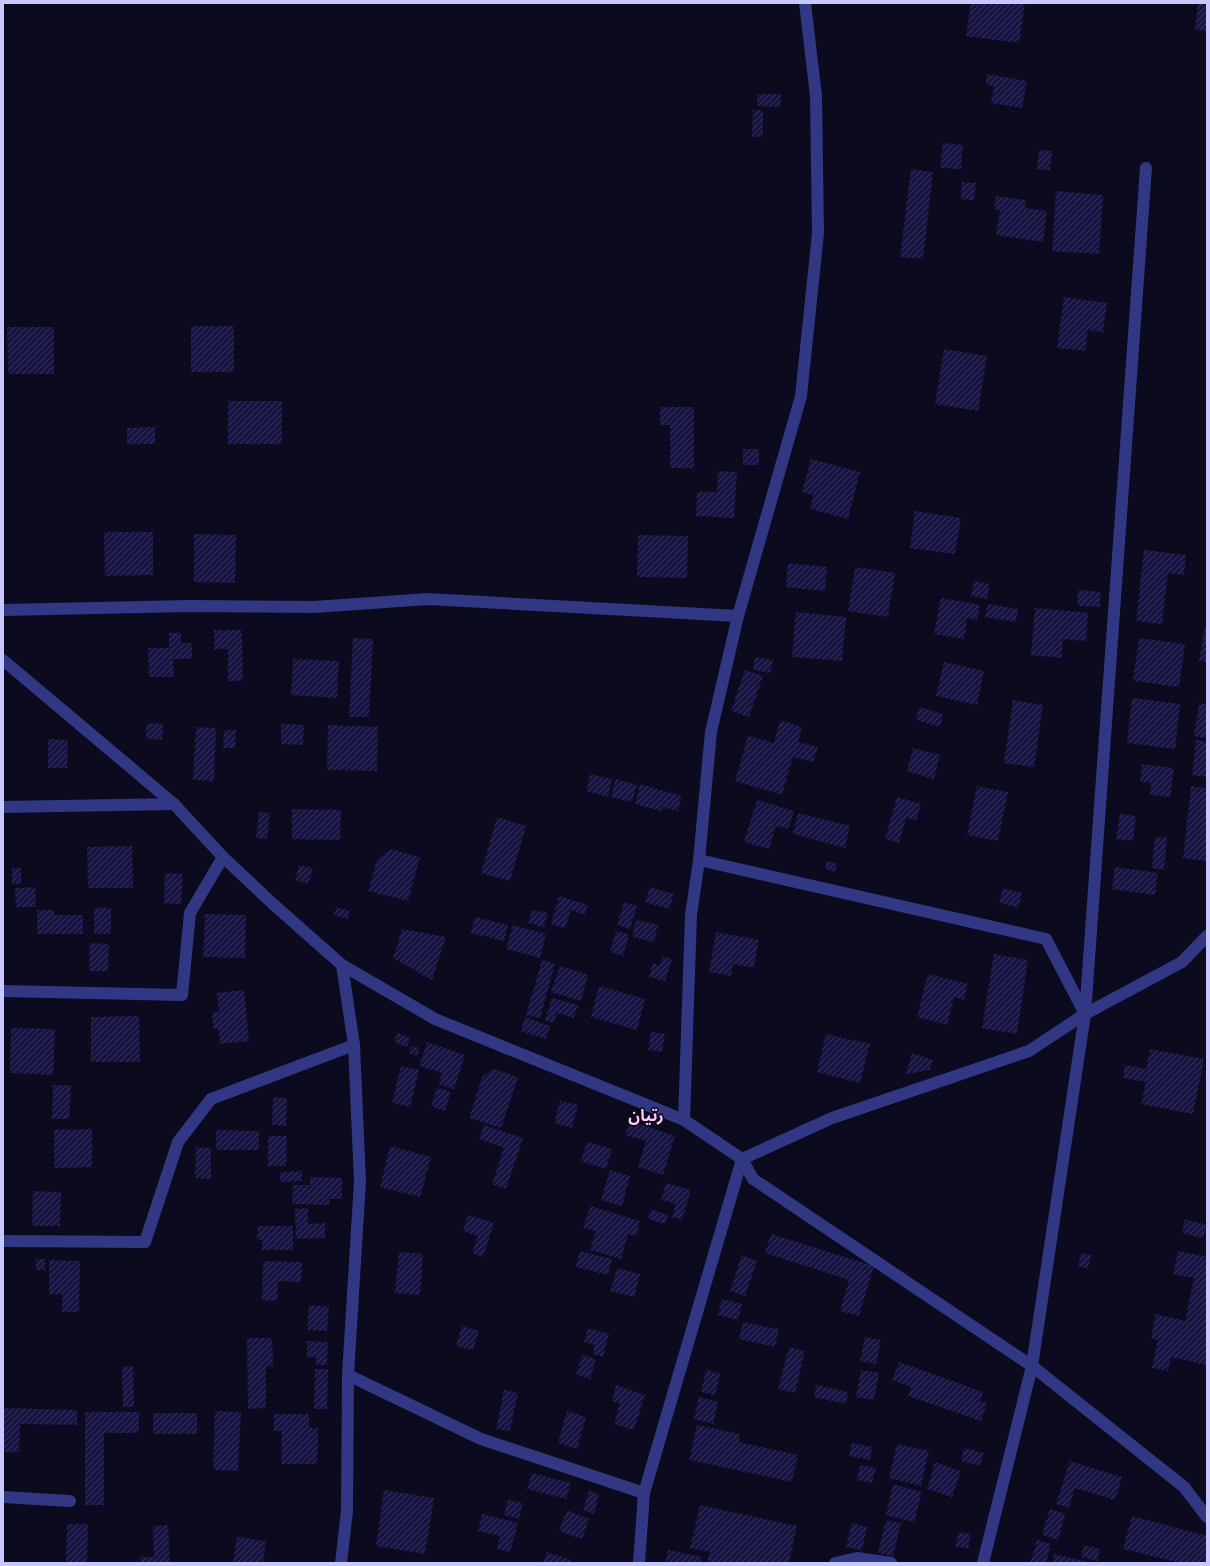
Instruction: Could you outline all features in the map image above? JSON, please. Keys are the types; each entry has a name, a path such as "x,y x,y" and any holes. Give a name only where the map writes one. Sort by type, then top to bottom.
{"street":[{"path":"684,1120 691,915 699,860 711,732 738,616 801,396 818,233 816,96 805,3"},
{"path":"983,1563 1032,1366 1085,1014 1146,168"},
{"path":"3,610 190,606 314,607 428,599 738,616"},
{"path":"3,660 174,804 223,857 273,904 342,965 435,1019 684,1120 742,1159 753,1179 1032,1366 1184,1487 1207,1516"},
{"path":"3,807 174,804"},
{"path":"3,991 182,995 190,914 223,857"},
{"path":"699,860 1046,939 1085,1014"},
{"path":"639,1563 644,1493 742,1159 832,1118 1029,1051 1085,1014 1182,962 1207,936"},
{"path":"341,1563 347,1512 348,1375 360,1182 354,1045 342,965"},
{"path":"3,1241 145,1242 178,1142 211,1099 354,1045"},
{"path":"348,1375 481,1439 644,1493"},
{"path":"3,1497 70,1500"},
{"path":"835,1563 857,1560 891,1563"}],"building":[{"path":"971,3 1025,3 1019,43 966,36"},
{"path":"1198,3 1207,3 1207,31 1195,30"},
{"path":"987,74 1027,81 1022,108 991,103 994,87 986,83"},
{"path":"757,94 781,94 780,107 757,106"},
{"path":"753,110 763,110 763,137 752,137"},
{"path":"943,143 963,145 961,169 940,168"},
{"path":"1039,150 1052,151 1050,170 1037,169"},
{"path":"911,169 933,172 923,259 900,257"},
{"path":"962,182 976,183 974,200 961,199"},
{"path":"1056,191 1103,195 1099,254 1052,251"},
{"path":"996,196 1026,200 1025,208 1047,211 1043,242 996,235 1000,210 994,209"},
{"path":"1064,297 1107,303 1103,332 1088,330 1085,351 1057,348"},
{"path":"191,326 234,326 234,372 191,372"},
{"path":"7,327 54,327 54,374 8,374"},
{"path":"944,349 987,356 978,411 935,404"},
{"path":"228,401 282,401 282,444 228,444"},
{"path":"660,407 694,407 694,468 670,468 670,425 660,425"},
{"path":"155,427 155,444 127,444 127,428"},
{"path":"743,449 759,449 759,465 743,465"},
{"path":"811,459 860,472 848,519 810,509 813,495 802,492"},
{"path":"718,471 737,472 734,518 696,516 697,492 717,492"},
{"path":"915,511 961,518 955,554 910,548"},
{"path":"104,532 153,532 153,575 105,576"},
{"path":"194,534 236,535 235,583 194,582"},
{"path":"638,535 688,536 687,578 637,577"},
{"path":"1144,550 1186,555 1184,575 1168,573 1162,624 1136,621"},
{"path":"788,563 827,567 825,591 786,587"},
{"path":"855,567 895,573 888,617 848,611"},
{"path":"974,581 990,584 987,599 971,596"},
{"path":"1078,590 1100,592 1100,607 1077,606"},
{"path":"941,598 980,605 977,620 967,618 964,639 934,634"},
{"path":"988,604 1018,609 1016,622 985,617"},
{"path":"1035,608 1088,613 1086,641 1063,639 1061,658 1031,655"},
{"path":"796,612 846,617 842,661 792,657"},
{"path":"1205,626 1207,626 1207,662 1199,661"},
{"path":"214,630 242,630 243,681 228,681 228,649 214,649"},
{"path":"169,633 181,633 181,643 192,643 192,659 173,659 174,677 149,677 148,648 169,648"},
{"path":"353,638 373,639 369,717 349,717"},
{"path":"1139,638 1185,644 1179,687 1133,681"},
{"path":"755,657 773,660 770,673 753,670"},
{"path":"293,659 339,661 337,698 291,695"},
{"path":"944,662 984,671 977,705 936,696"},
{"path":"745,670 763,676 749,717 731,711"},
{"path":"1132,698 1180,704 1175,749 1127,743"},
{"path":"1013,700 1043,705 1034,767 1004,763"},
{"path":"1199,703 1207,704 1207,738 1194,736"},
{"path":"919,707 943,714 940,727 916,720"},
{"path":"780,720 802,727 798,742 818,747 813,762 793,757 782,795 735,781 748,736 774,743"},
{"path":"147,723 163,724 162,740 146,739"},
{"path":"281,724 304,725 303,745 281,744"},
{"path":"328,725 378,727 377,771 327,770"},
{"path":"196,727 216,728 214,781 193,780"},
{"path":"224,730 236,730 235,748 223,748"},
{"path":"48,739 68,740 67,768 48,768"},
{"path":"1196,740 1207,742 1207,777 1192,775"},
{"path":"913,748 940,755 934,779 907,771"},
{"path":"1142,764 1174,768 1170,797 1150,795 1151,783 1140,782"},
{"path":"590,774 612,779 608,797 586,791"},
{"path":"616,779 637,785 632,802 611,797"},
{"path":"640,784 682,796 678,811 662,807 661,811 635,804"},
{"path":"977,786 1008,792 998,841 967,835"},
{"path":"1191,786 1207,788 1207,861 1183,858"},
{"path":"897,797 921,804 916,820 906,818 899,843 885,839"},
{"path":"757,800 794,811 788,829 776,826 769,849 744,842"},
{"path":"292,809 341,810 340,840 292,839"},
{"path":"259,812 270,813 267,839 256,838"},
{"path":"798,813 850,826 845,848 793,834"},
{"path":"1120,814 1136,816 1133,841 1116,839"},
{"path":"497,817 526,826 510,881 481,873"},
{"path":"1155,837 1167,838 1164,870 1152,868"},
{"path":"132,846 133,888 88,888 87,847"},
{"path":"390,849 420,857 408,901 368,891 377,860"},
{"path":"827,861 837,864 835,872 825,869"},
{"path":"299,865 313,868 308,884 295,880"},
{"path":"1115,867 1158,873 1155,895 1112,889"},
{"path":"12,868 21,868 21,884 12,884"},
{"path":"165,873 183,874 181,904 164,903"},
{"path":"35,887 36,907 16,907 15,888"},
{"path":"650,887 674,894 669,909 645,902"},
{"path":"1003,888 1022,893 1018,908 999,902"},
{"path":"559,896 588,905 585,915 571,910 565,928 551,924"},
{"path":"624,902 637,906 630,929 617,925"},
{"path":"336,907 350,911 348,919 334,915"},
{"path":"94,908 111,908 111,934 94,934"},
{"path":"37,910 54,910 54,915 83,915 83,934 37,934"},
{"path":"532,910 548,913 544,927 528,923"},
{"path":"205,914 246,915 245,958 203,957"},
{"path":"475,917 508,925 504,941 471,933"},
{"path":"636,920 658,925 654,942 632,937"},
{"path":"513,925 546,934 540,958 506,949"},
{"path":"402,929 446,937 432,980 393,958"},
{"path":"616,931 629,934 623,956 610,952"},
{"path":"716,932 759,940 754,968 733,964 731,976 709,972"},
{"path":"90,943 109,944 108,971 89,971"},
{"path":"994,954 1028,960 1017,1034 982,1028"},
{"path":"663,956 672,959 665,981 649,977 653,963 660,965"},
{"path":"542,960 555,964 540,1018 526,1015"},
{"path":"560,966 588,975 581,1001 551,992"},
{"path":"928,974 968,984 964,1000 954,997 947,1025 917,1017"},
{"path":"599,986 645,999 637,1030 591,1017"},
{"path":"244,990 249,1041 220,1044 218,1029 214,1029 212,1012 219,1012 217,993"},
{"path":"552,998 578,1005 574,1018 557,1013 554,1023 545,1020"},
{"path":"139,1016 140,1062 91,1062 91,1017"},
{"path":"525,1017 550,1026 546,1039 521,1031"},
{"path":"11,1028 55,1029 53,1075 10,1073"},
{"path":"651,1032 665,1034 662,1052 648,1050"},
{"path":"398,1033 410,1038 407,1047 394,1042"},
{"path":"826,1034 870,1044 860,1083 817,1072"},
{"path":"427,1042 465,1055 454,1089 438,1084 442,1073 419,1066"},
{"path":"411,1046 420,1048 417,1056 409,1053"},
{"path":"1150,1049 1204,1059 1193,1114 1141,1104 1146,1082 1123,1078 1125,1065 1146,1069"},
{"path":"912,1053 933,1060 930,1070 906,1074"},
{"path":"401,1066 419,1070 410,1107 392,1103"},
{"path":"494,1069 518,1077 501,1128 469,1118 482,1077"},
{"path":"53,1085 71,1085 69,1119 52,1119"},
{"path":"437,1088 451,1092 445,1111 431,1106"},
{"path":"273,1097 287,1098 286,1126 272,1125"},
{"path":"560,1101 578,1105 572,1128 554,1123"},
{"path":"630,1121 675,1136 663,1175 638,1167 646,1141 625,1135"},
{"path":"484,1125 523,1138 506,1189 492,1184 504,1148 479,1139"},
{"path":"92,1129 92,1167 54,1168 54,1130"},
{"path":"216,1130 259,1131 259,1150 216,1150"},
{"path":"268,1136 287,1136 286,1166 268,1166"},
{"path":"587,1142 612,1149 606,1169 581,1161"},
{"path":"390,1146 431,1157 420,1197 380,1187"},
{"path":"196,1147 211,1148 211,1179 195,1178"},
{"path":"610,1170 630,1176 622,1206 601,1200"},
{"path":"302,1171 302,1181 280,1182 280,1172"},
{"path":"310,1177 342,1178 342,1199 330,1199 329,1205 292,1204 293,1185 310,1185"},
{"path":"666,1183 691,1190 682,1220 672,1217 676,1204 661,1200"},
{"path":"33,1191 61,1192 60,1226 32,1226"},
{"path":"590,1206 640,1221 636,1236 628,1234 621,1259 590,1250 596,1231 583,1228"},
{"path":"308,1208 308,1224 325,1223 325,1238 296,1239 295,1209"},
{"path":"651,1209 668,1215 665,1224 648,1219"},
{"path":"468,1215 494,1223 483,1257 472,1253 478,1236 463,1231"},
{"path":"1185,1219 1207,1225 1203,1238 1182,1233"},
{"path":"258,1226 293,1226 293,1250 262,1250 262,1240 257,1239"},
{"path":"771,1234 874,1266 859,1316 840,1311 849,1280 765,1253"},
{"path":"580,1251 612,1259 608,1275 576,1267"},
{"path":"1178,1251 1207,1257 1207,1365 1171,1357 1168,1371 1152,1368 1158,1340 1151,1338 1156,1314 1185,1321 1194,1278 1173,1274"},
{"path":"399,1252 423,1254 420,1295 395,1293"},
{"path":"1081,1253 1091,1255 1088,1269 1078,1266"},
{"path":"742,1255 757,1261 745,1296 730,1291"},
{"path":"36,1259 45,1259 45,1270 36,1270"},
{"path":"49,1260 80,1261 79,1312 62,1312 62,1294 49,1294"},
{"path":"263,1261 302,1262 301,1282 278,1281 277,1301 262,1300"},
{"path":"617,1268 640,1274 634,1297 610,1291"},
{"path":"722,1299 742,1304 738,1320 718,1315"},
{"path":"309,1305 329,1307 327,1331 307,1330"},
{"path":"743,1322 779,1329 775,1347 739,1339"},
{"path":"462,1326 479,1331 473,1350 456,1346"},
{"path":"588,1328 609,1334 603,1357 593,1354 595,1345 584,1342"},
{"path":"865,1337 881,1340 876,1364 860,1361"},
{"path":"247,1338 272,1338 273,1366 266,1367 266,1408 248,1409"},
{"path":"307,1341 328,1342 327,1365 316,1365 316,1357 307,1357"},
{"path":"789,1347 805,1351 795,1393 778,1389"},
{"path":"582,1355 596,1359 590,1379 576,1375"},
{"path":"899,1362 983,1392 980,1401 987,1403 981,1421 908,1396 911,1387 892,1380"},
{"path":"133,1366 134,1407 123,1407 122,1367"},
{"path":"315,1369 328,1369 327,1409 314,1409"},
{"path":"706,1370 720,1374 715,1395 701,1392"},
{"path":"861,1370 879,1373 874,1400 856,1397"},
{"path":"616,1385 645,1395 634,1430 614,1424 620,1403 612,1401"},
{"path":"816,1385 848,1392 846,1404 814,1397"},
{"path":"504,1390 518,1393 510,1431 496,1429"},
{"path":"699,1397 718,1402 713,1424 694,1419"},
{"path":"3,1408 77,1410 77,1425 20,1424 19,1452 3,1452"},
{"path":"215,1411 241,1412 238,1471 213,1470"},
{"path":"567,1411 586,1417 577,1449 558,1443"},
{"path":"85,1412 139,1412 139,1433 104,1433 104,1505 85,1505"},
{"path":"153,1413 197,1413 197,1434 153,1434"},
{"path":"274,1414 309,1414 309,1428 318,1428 317,1464 281,1464 282,1431 274,1431"},
{"path":"697,1425 740,1434 739,1442 798,1455 792,1482 689,1460"},
{"path":"852,1443 872,1447 870,1460 849,1456"},
{"path":"897,1444 929,1451 921,1486 889,1478"},
{"path":"964,1448 984,1453 980,1466 961,1461"},
{"path":"1070,1461 1122,1477 1115,1500 1075,1488 1069,1508 1056,1504"},
{"path":"935,1462 961,1471 952,1497 927,1489"},
{"path":"860,1465 876,1468 872,1483 857,1480"},
{"path":"532,1473 571,1483 566,1499 527,1489"},
{"path":"893,1484 922,1492 914,1522 886,1515"},
{"path":"384,1490 434,1498 425,1554 376,1546"},
{"path":"589,1491 599,1494 594,1514 583,1510"},
{"path":"508,1500 523,1503 519,1519 504,1515"},
{"path":"700,1505 797,1526 789,1563 707,1563 710,1552 690,1548"},
{"path":"1050,1509 1065,1514 1058,1540 1042,1535"},
{"path":"567,1510 589,1519 582,1539 559,1531"},
{"path":"482,1514 518,1523 510,1552 497,1549 500,1536 478,1531"},
{"path":"1132,1516 1207,1536 1207,1563 1180,1563 1123,1549"},
{"path":"886,1520 901,1523 893,1556 878,1553"},
{"path":"852,1523 867,1527 862,1550 846,1547"},
{"path":"67,1524 88,1524 87,1563 66,1563"},
{"path":"168,1525 170,1563 140,1563 140,1557 154,1557 153,1526"},
{"path":"959,1532 971,1534 968,1549 955,1546"},
{"path":"237,1537 266,1541 263,1563 233,1563"},
{"path":"1037,1540 1051,1544 1046,1563 1030,1563"},
{"path":"1084,1545 1100,1549 1098,1561 1081,1557"},
{"path":"668,1550 702,1557 701,1563 665,1563"},
{"path":"547,1552 571,1560 570,1563 543,1563"},
{"path":"1054,1554 1089,1562 1089,1563 1052,1563"}],"district":[{"name":"رتيان","path":"646,1115"}]}
